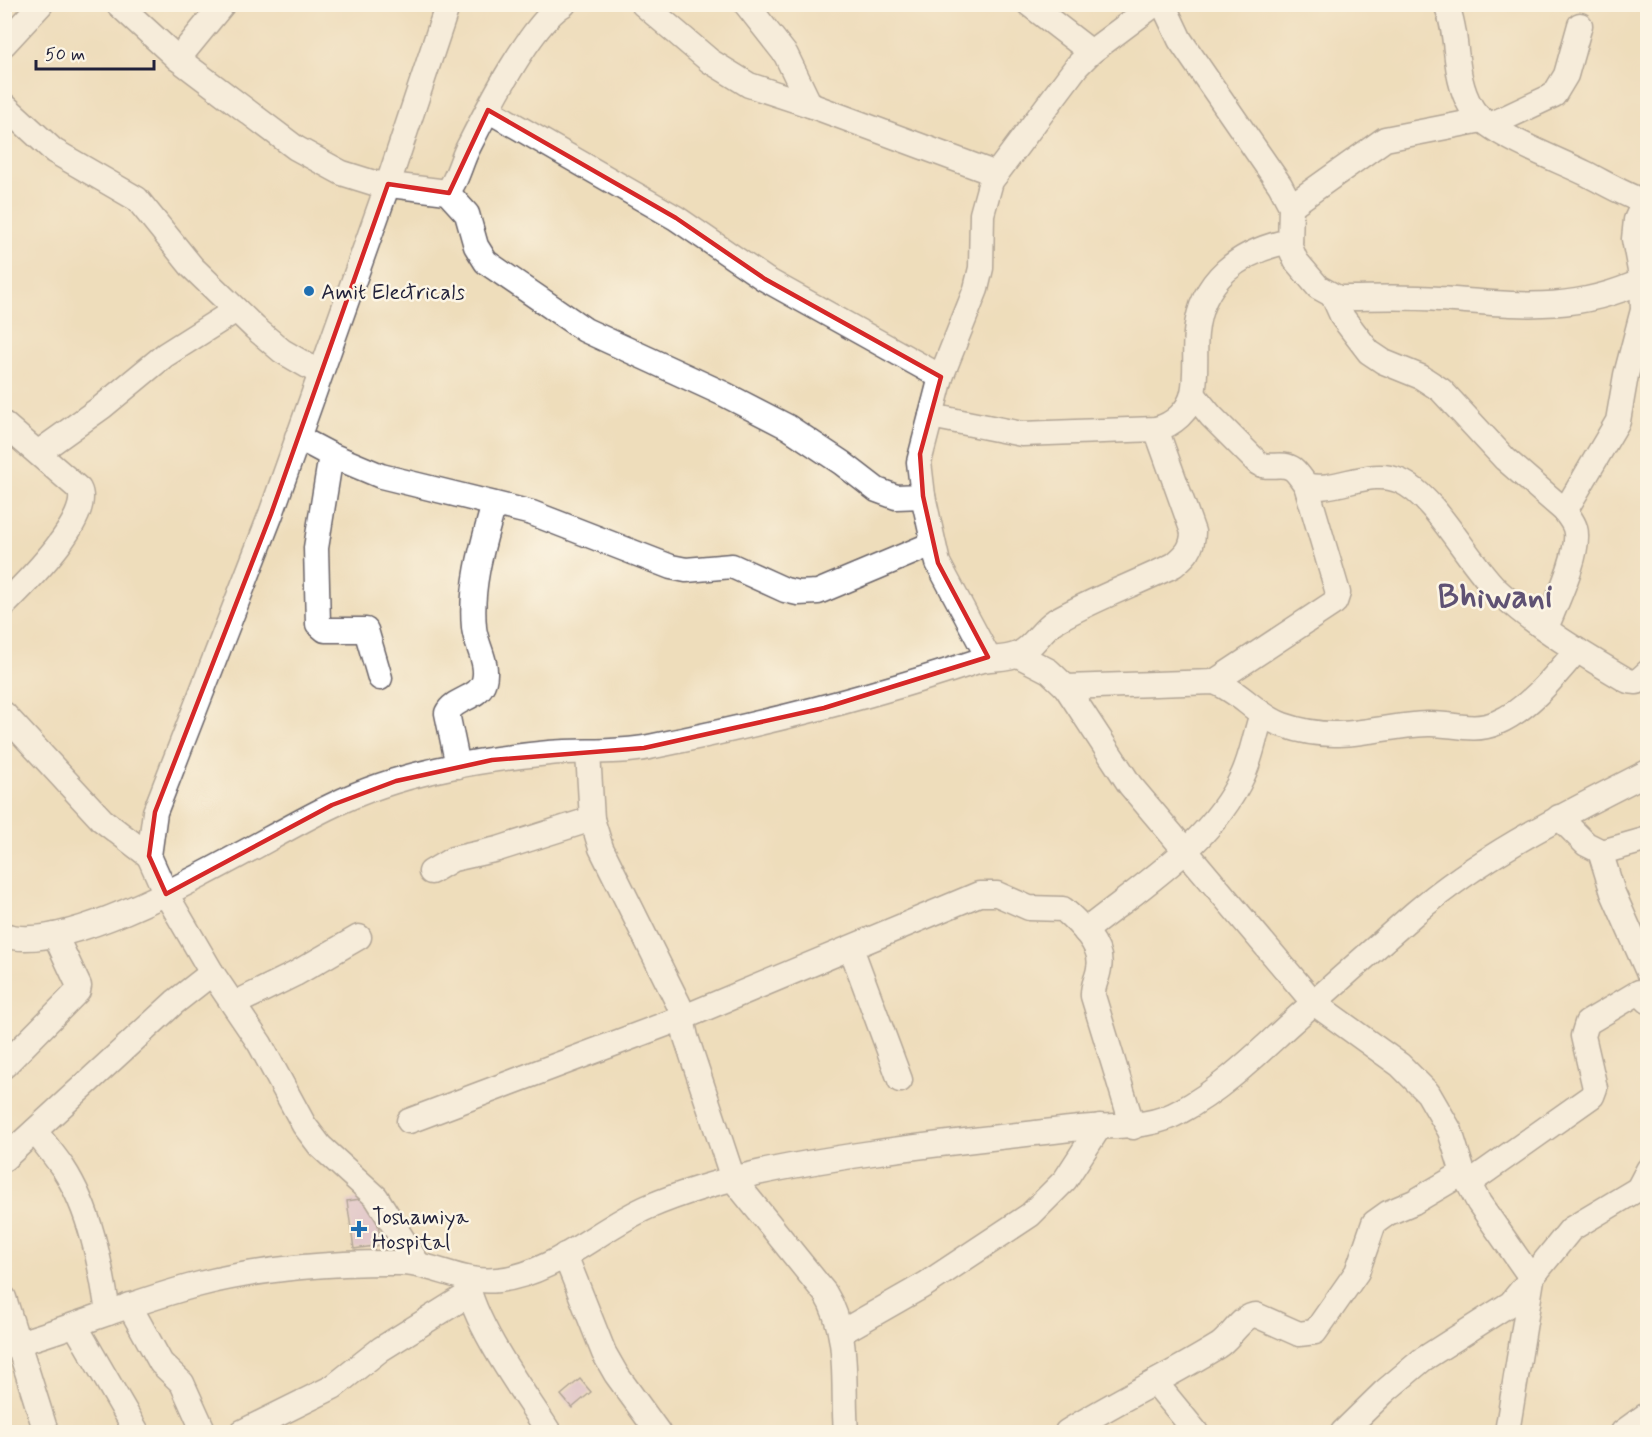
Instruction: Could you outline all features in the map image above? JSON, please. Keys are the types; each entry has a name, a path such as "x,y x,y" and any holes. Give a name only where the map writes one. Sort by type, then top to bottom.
{"street":[{"path":"4,44 41,4"},
{"path":"118,4 178,59 297,148 342,173 374,183 447,192 467,214 476,246 486,262 585,330 724,393 788,427 828,453 877,490 896,497 923,496"},
{"path":"178,59 223,4"},
{"path":"148,856 155,812 270,514 388,184 448,4"},
{"path":"447,192 488,110 540,26 546,17 564,4"},
{"path":"643,4 664,25 736,78 760,90 810,105 996,174"},
{"path":"1029,4 1091,52"},
{"path":"988,657 950,588 932,544 919,462 941,377 976,289 981,268 984,200 987,188 1066,80 1091,52 1155,4"},
{"path":"1163,4 1180,40 1263,159 1291,206 1292,253 1304,272 1318,287 1334,298 1343,318 1369,352 1384,362 1421,377 1441,390 1519,473 1565,511 1575,529 1576,537 1569,567 1546,628"},
{"path":"1446,4 1453,24 1461,83 1470,106 1486,122 1646,202 1634,227 1635,250 1642,281 1642,319 1628,366 1616,426 1565,511"},
{"path":"750,6 786,56 810,105"},
{"path":"1291,206 1385,138 1486,122 1554,95 1566,75 1580,25"},
{"path":"5,108 54,151 137,199 192,267 268,341 320,373"},
{"path":"488,110 676,218 765,279 941,377"},
{"path":"931,416 1022,434 1156,429 1174,422 1193,394 1198,317 1211,285 1234,262 1290,241"},
{"path":"1334,298 1440,299 1498,305 1536,305 1599,297 1642,281"},
{"path":"39,453 102,407 165,355 236,310"},
{"path":"1193,394 1218,424 1258,463 1265,466 1291,468 1306,485 1338,593 1335,602 1214,682"},
{"path":"4,424 80,489 82,495 81,506 53,554 4,605"},
{"path":"1017,655 1054,622 1174,565 1186,555 1192,542 1193,532 1156,429"},
{"path":"297,437 330,455 399,481 532,513 671,567 686,570 732,566 776,587 798,593 818,592 932,544"},
{"path":"330,455 316,548 318,624 325,630 366,630 381,678"},
{"path":"1306,485 1317,487 1378,476 1407,484 1423,498 1489,582 1546,628 1576,650 1628,681 1637,682 1647,672"},
{"path":"458,766 447,713 450,708 474,694 485,678 484,661 474,627 474,598 477,569 494,504"},
{"path":"1066,687 1214,682 1228,688 1262,714 1282,725 1338,735 1430,724 1485,727 1512,715 1551,679 1576,650"},
{"path":"4,935 16,939 55,935 93,925 166,894 347,798 396,781 458,766 550,753 588,753 644,748 824,708 902,687 988,657 1017,655 1049,671 1066,687 1130,784 1314,1003 1400,1065 1428,1093 1450,1131 1466,1178 1479,1203 1532,1279 1510,1430"},
{"path":"4,714 102,820 148,856 166,894 212,973 260,1044 304,1125 320,1146 375,1197 418,1264"},
{"path":"1085,931 1184,851 1209,827 1238,785 1248,763 1262,714"},
{"path":"588,753 592,819 605,859 673,991 733,1179 825,1293 837,1314 842,1332 846,1432"},
{"path":"242,1432 333,1387 467,1287 502,1280 565,1255 648,1208 733,1179 868,1154 1101,1126 1133,1127 1160,1121 1216,1090 1418,911 1467,873 1524,836 1647,772"},
{"path":"1559,817 1586,844 1600,851 1609,852 1647,839"},
{"path":"431,872 453,859 498,849 592,819"},
{"path":"1066,1432 1092,1426 1126,1395 1155,1382 1221,1345 1251,1316 1256,1315 1299,1334 1315,1332 1357,1272 1374,1223 1388,1213 1466,1178 1592,1096 1595,1088 1583,1036 1584,1026 1646,988 1600,851"},
{"path":"408,1121 682,1018 979,894 991,892 1029,908 1063,909 1085,931 1099,960 1093,996 1133,1127"},
{"path":"4,1066 78,991 55,935"},
{"path":"234,1004 295,974 359,938"},
{"path":"851,948 900,1080"},
{"path":"4,1159 175,1002 212,973"},
{"path":"842,1332 926,1284 1030,1215 1065,1180 1101,1126"},
{"path":"35,1131 63,1169 80,1204 102,1274 118,1309 161,1363 182,1383 204,1432"},
{"path":"1343,1432 1399,1378 1422,1360 1502,1310 1532,1279 1571,1229 1644,1184"},
{"path":"565,1255 604,1353 616,1374 658,1432"},
{"path":"11,1345 201,1284 260,1273 391,1263 418,1264 467,1287 499,1353 549,1432"},
{"path":"4,1298 11,1345 46,1432"},
{"path":"75,1325 137,1432"},
{"path":"1155,1382 1196,1432"},
{"path":"1623,1432 1647,1414"}],"highlighted area":[{"path":"488,110 676,218 765,279 941,377 920,454 923,496 938,563 988,657 824,708 644,748 492,760 396,781 332,805 166,894 149,856 155,812 271,514 388,184 449,193"}],"building":[{"path":"374,1197 381,1245 354,1249 347,1201"},
{"path":"580,1379 591,1392 572,1408 561,1395"}],"place":[{"name":"Amit Electricals","path":"309,291"},
{"name":"Toshamiya Hospital","path":"359,1229"}],"district":[{"name":"Bhiwani","path":"1495,595"}]}
